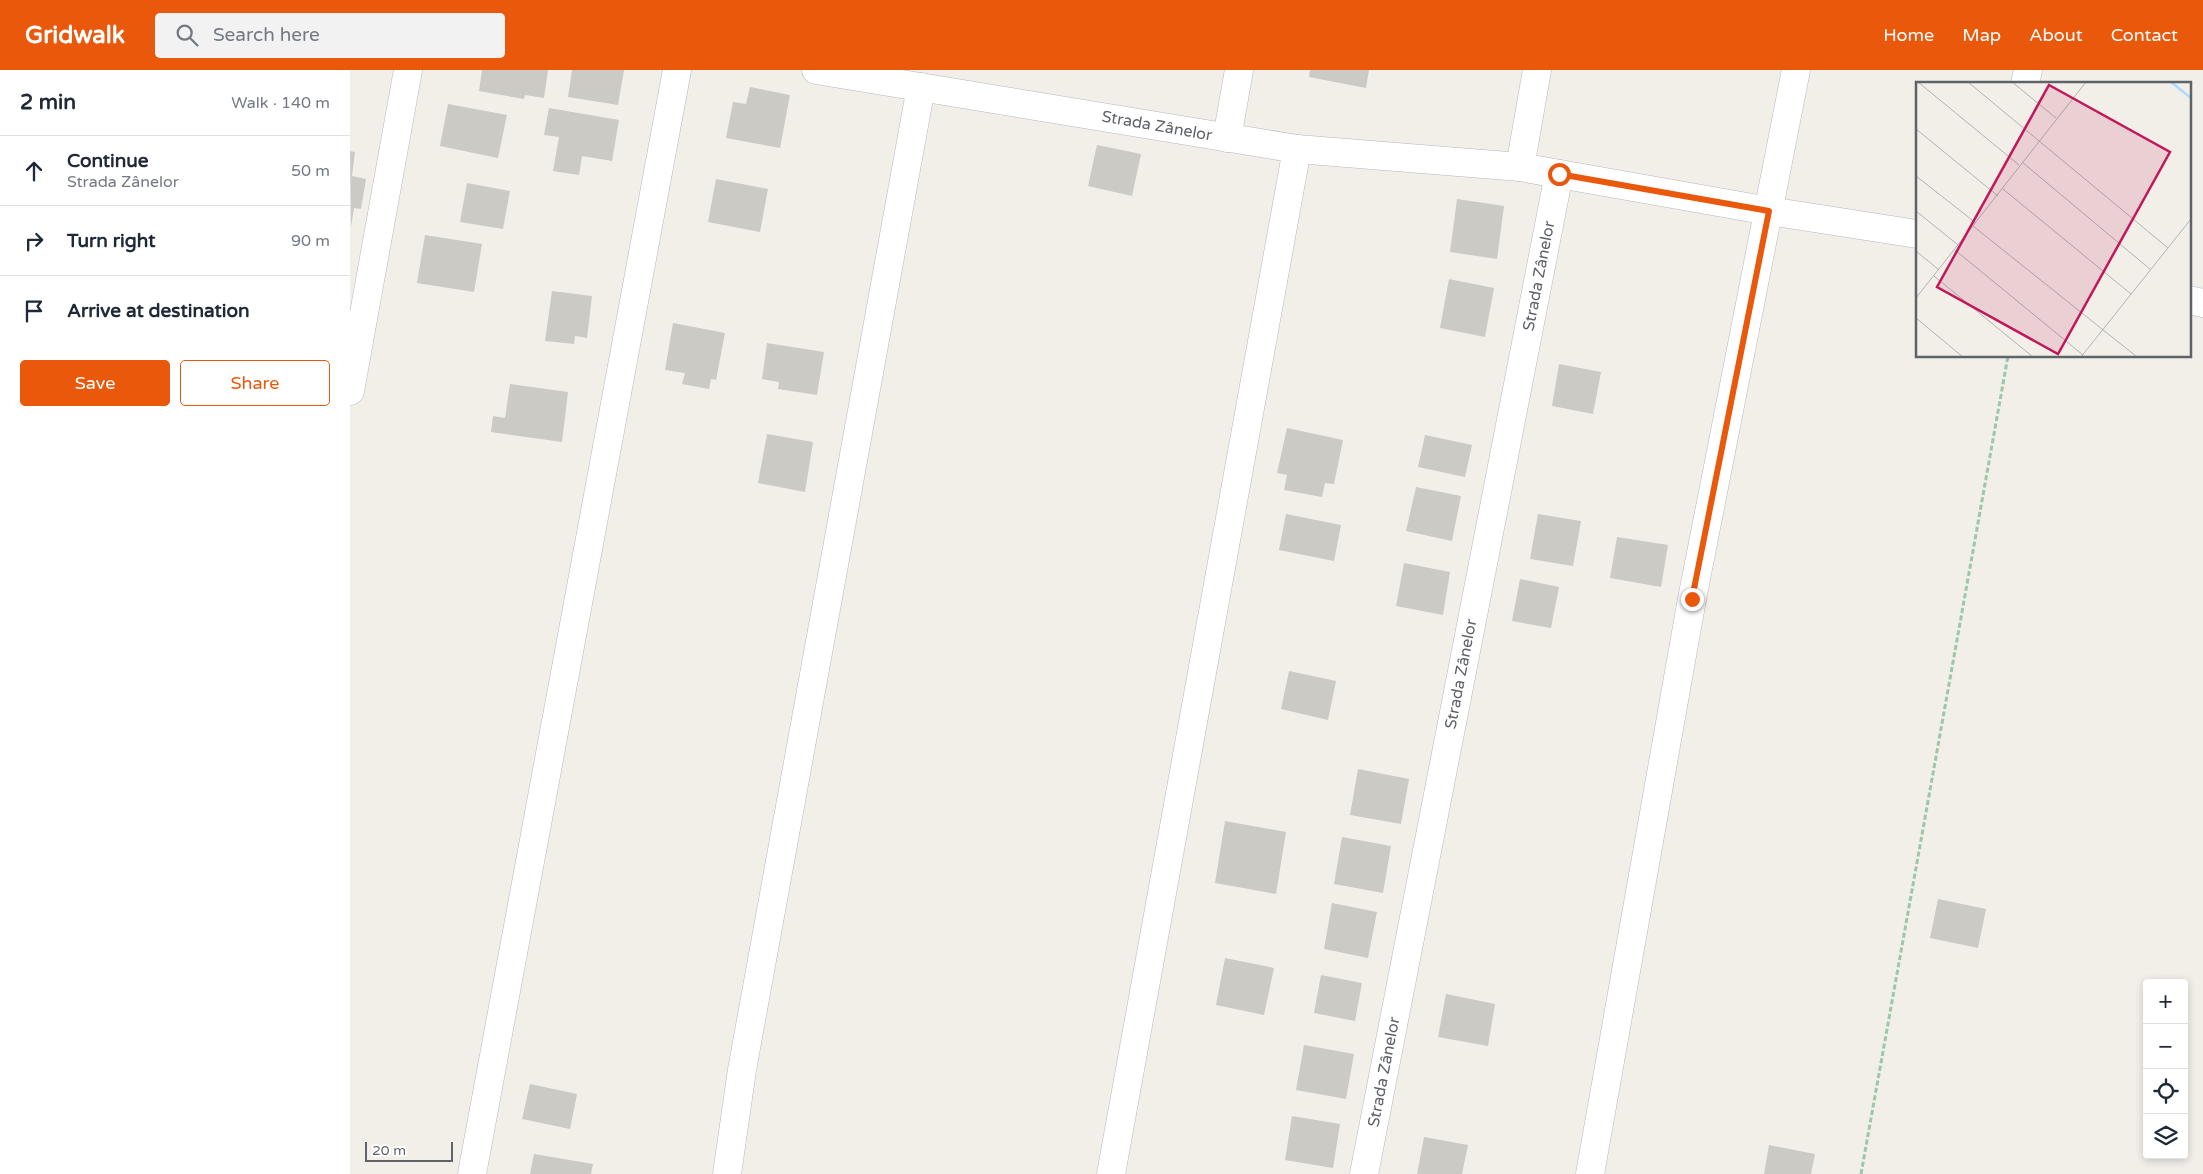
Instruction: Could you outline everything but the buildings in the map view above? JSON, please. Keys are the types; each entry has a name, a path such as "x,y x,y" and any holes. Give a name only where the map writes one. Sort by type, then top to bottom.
{"street":[{"path":"350,391 408,70"},
{"path":"472,1174 678,70"},
{"name":"Strada Zânelor","path":"816,70 920,87 950,80 1227,138 1297,149 1520,167 1769,211 1916,234"},
{"path":"1227,138 1239,70"},
{"path":"1520,167 1537,70"},
{"path":"1590,1174 1692,599 1796,70"},
{"path":"727,1174 746,1051 920,87"},
{"path":"1111,1174 1297,149"},
{"name":"Strada Zânelor","path":"1364,1174 1559,174"},
{"path":"2190,300 2203,303"}],"path":[{"path":"1860,1174 2008,358"}],"route":[{"path":"1559,174 1769,211 1692,599"}]}
